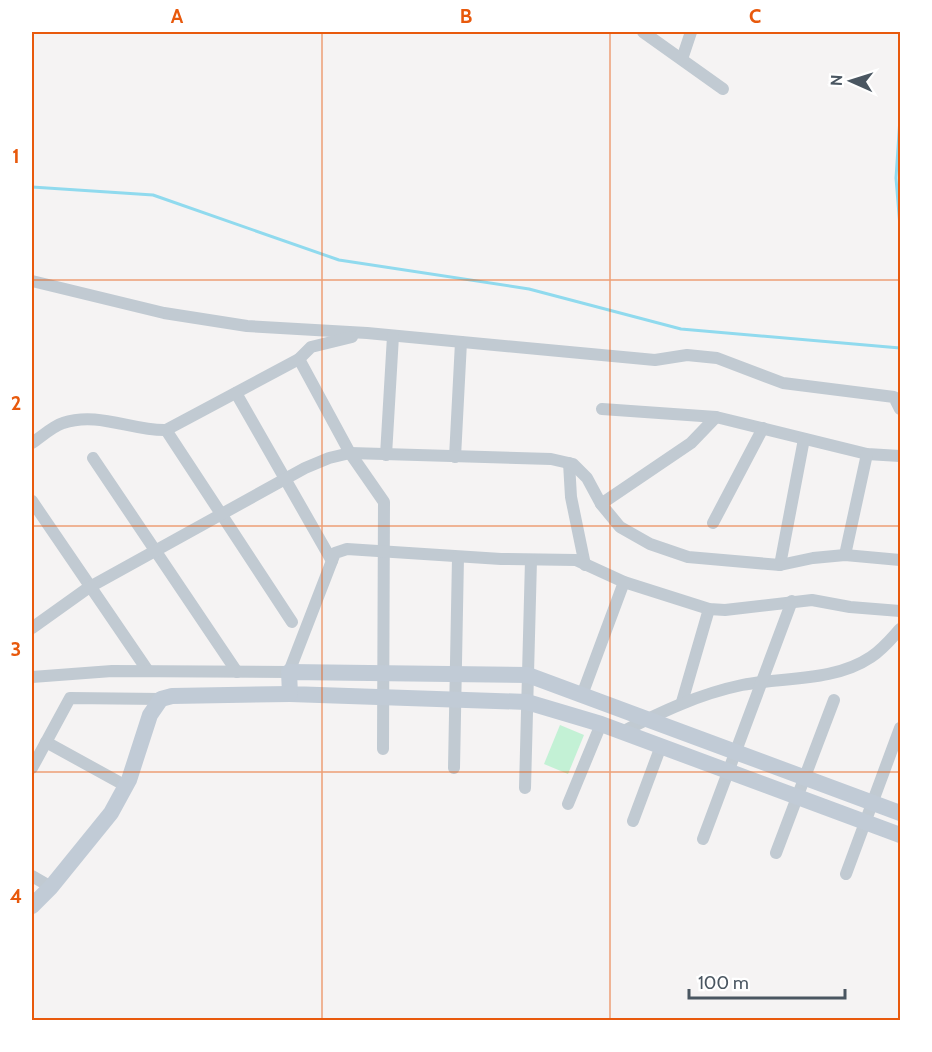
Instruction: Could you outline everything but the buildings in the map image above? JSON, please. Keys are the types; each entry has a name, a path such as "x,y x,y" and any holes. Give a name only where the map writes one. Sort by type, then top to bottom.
{"street":[{"path":"643,32 723,89"},
{"path":"682,59 691,32"},
{"path":"32,281 164,313 235,324 367,333 654,360 687,354 717,358 783,383 894,397 900,409"},
{"path":"32,443 62,423 90,419 152,430 166,430 299,359 311,347 367,333"},
{"path":"386,455 393,336"},
{"path":"455,457 461,342"},
{"path":"299,359 350,453 384,502 383,749"},
{"path":"236,393 332,561"},
{"path":"602,409 716,417 867,454 900,456"},
{"path":"601,504 692,443 716,417"},
{"path":"713,523 763,428"},
{"path":"166,430 292,622"},
{"path":"780,565 804,439"},
{"path":"32,628 88,588 285,478 305,468 350,453 551,459 573,464 587,478 601,504 620,527 650,544 688,557 780,565 813,558 845,555 900,560"},
{"path":"845,555 867,454"},
{"path":"93,458 237,672"},
{"path":"568,463 576,525 585,565"},
{"path":"32,501 88,588 148,672"},
{"path":"290,694 289,672 335,553 346,549 458,557 576,560 624,582 709,609 725,610 812,600 860,609 900,611"},
{"path":"454,768 458,557"},
{"path":"525,788 531,560"},
{"path":"582,695 624,582"},
{"path":"704,839 792,601"},
{"path":"682,702 709,609"},
{"path":"622,732 682,702 744,685 819,675 863,662 887,644 900,629"},
{"path":"32,676 112,671 528,675 900,813"},
{"path":"32,768 70,698 161,699 172,696 290,694 527,702 601,724 900,835"},
{"path":"32,906 51,887 111,813 126,786 150,715 161,699"},
{"path":"776,853 834,700"},
{"path":"568,804 601,724"},
{"path":"846,874 900,728"},
{"path":"46,742 126,786"},
{"path":"633,821 661,746"},
{"path":"32,876 51,887"}],"green space":[{"path":"560,725 584,735 568,774 544,764"}],"waterway":[{"path":"900,118 896,178 900,227"},
{"path":"32,187 153,195 339,260 529,289 681,329 900,348"}]}
